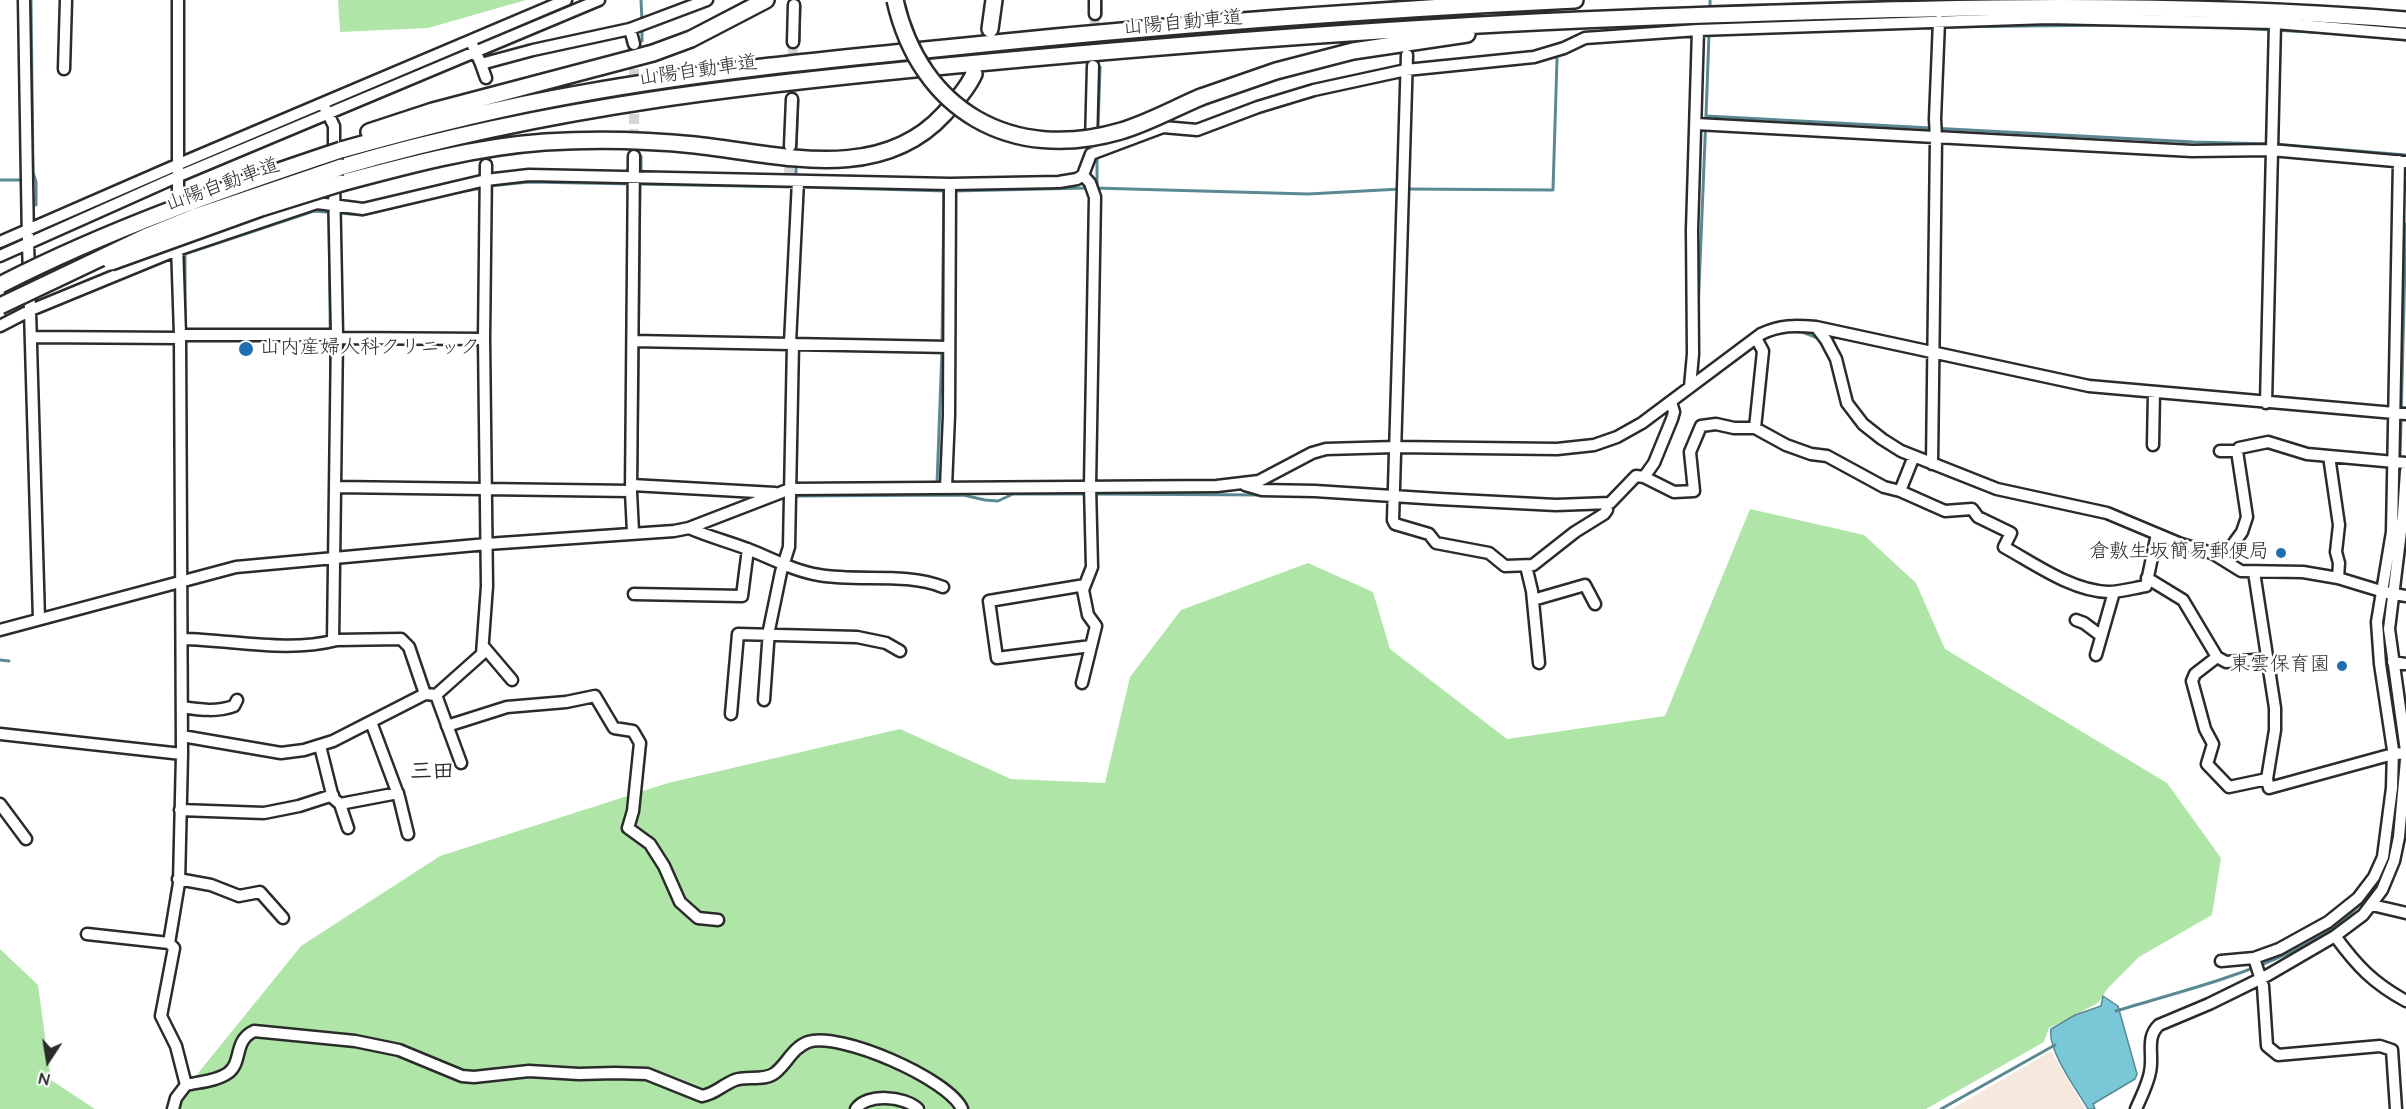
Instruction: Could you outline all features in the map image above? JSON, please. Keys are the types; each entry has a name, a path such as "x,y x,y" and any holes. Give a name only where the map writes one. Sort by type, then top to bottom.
{"highway":[{"path":"341,146 433,111 653,53 692,39 766,0"},
{"path":"896,0 910,46 932,82 963,111 999,130 1021,137 1052,141 1085,139 1113,133 1201,97 1276,71 1353,51 1553,21"},
{"path":"990,29 994,0"},
{"name":"山陽自動車道","path":"0,285 48,261 226,182 341,146 578,94 750,68 1014,40 1306,15 1575,0"},
{"name":"山陽自動車道","path":"0,306 145,237 197,216 341,167 401,150 551,116 725,88 1014,59 1306,34 1553,21 2007,5 2152,4 2276,8 2406,20"},
{"path":"82,266 110,262 261,208 341,183 448,156 544,142 631,141 722,148 825,161 860,158 890,150 934,125 953,104 974,74"}],"street":[{"path":"24,0 28,242 39,619"},
{"path":"64,69 66,0"},
{"path":"169,943 183,880 182,754 186,707 182,580 183,336 177,250 178,0"},
{"path":"0,242 566,0"},
{"path":"0,256 179,176 599,0"},
{"path":"481,64 638,27 707,0"},
{"path":"1095,0 1095,14"},
{"path":"793,42 794,5"},
{"path":"1091,154 1163,127 1197,130 1258,107 1314,90 1406,70 1534,57 1585,38 1705,30 2120,18 2406,34"},
{"path":"1932,464 1938,25"},
{"path":"634,44 638,27"},
{"path":"2266,403 2274,28"},
{"path":"1690,387 1693,354 1692,230 1702,124 1705,30"},
{"path":"470,40 486,78"},
{"path":"1407,55 1392,497 1395,524 1429,534 1437,543 1489,553 1505,566 1533,565 1575,532 1604,514 1606,506 1636,476 1674,492 1694,491 1690,452 1701,426 1716,424 1734,428 1755,428 1786,445 1811,454 1827,456 1884,487 1945,511 1972,509 1978,517 2011,533 2004,547 2067,581 2093,590 2114,592 2146,586 2156,537"},
{"path":"0,326 31,310 177,250 317,203 334,210 363,209 528,175 794,182 950,189 1077,179 1083,175 1091,154 1093,66"},
{"path":"790,146 792,99"},
{"path":"322,103 334,126 336,490 333,642"},
{"path":"1702,124 1936,132 2192,151 2271,146 2403,161 2401,414 2403,515 2387,593 2377,622 2377,641 2402,754 2392,788 2385,849 2374,877 2358,898 2343,912 2279,949 2209,1004 2159,1025 2153,1030 2150,1039 2152,1060 2150,1075 2136,1109"},
{"path":"633,532 631,491 637,341 637,179 634,156"},
{"path":"185,737 281,753 320,746 430,694 477,660 484,647 487,544 484,339 486,165"},
{"path":"1082,683 1096,626 1088,615 1083,590 1092,567 1090,491 1095,197 1083,175"},
{"path":"764,700 769,634 789,547 794,182"},
{"path":"940,487 950,189"},
{"path":"0,630 236,567 633,532 674,531 689,528 790,489 940,487 1090,491 1245,484 1259,481 1312,453 1326,449 1578,448 1617,437 1642,423 1776,327 1793,325 1816,327 2089,386 2401,414"},
{"path":"1816,327 1836,359 1847,404 1863,424 1913,459 1997,489 2107,513 2156,537 2223,558 2241,571 2254,575 2288,570 2338,578 2387,593 2406,596"},
{"path":"32,337 334,336 484,339"},
{"path":"637,341 945,347"},
{"path":"1755,428 1763,351 1758,341"},
{"path":"2153,445 2154,393"},
{"path":"1641,477 1654,463 1672,419 1674,412 1671,402"},
{"path":"2220,451 2237,451 2239,448 2268,442 2307,454 2401,464"},
{"path":"2223,558 2242,532 2247,517 2237,451"},
{"path":"2329,456 2339,525 2336,552 2339,563 2338,578"},
{"path":"1899,491 1913,459"},
{"path":"1245,484 1262,490 1606,506"},
{"path":"336,490 776,493"},
{"path":"689,528 748,549 784,565 821,576 890,578 943,587"},
{"path":"634,594 742,596 748,549"},
{"path":"1526,566 1533,600 1539,663"},
{"path":"2254,575 2275,708 2275,730 2267,779 2269,788 2402,754"},
{"path":"2147,578 2183,600 2217,657 2226,662 2268,659"},
{"path":"1085,585 989,601 997,658 1091,646"},
{"path":"1533,600 1585,585 1595,604"},
{"path":"2096,654 2114,592"},
{"path":"2221,962 2257,967 2335,936 2355,922 2372,905 2388,880 2399,837 2405,786 2387,593"},
{"path":"2076,620 2100,635"},
{"path":"731,714 738,634 769,634 776,637 857,637 886,643 900,651"},
{"path":"185,639 278,645 395,638 406,642 447,726 461,762"},
{"path":"484,647 512,680"},
{"path":"2217,657 2195,674 2192,681 2205,729 2213,744 2207,764 2229,787 2267,779"},
{"path":"2393,662 2406,664"},
{"path":"447,726 507,707 566,702 595,696 614,728 633,731 640,743 639,762 634,777 633,811 628,828 650,844 664,866 680,902 698,918 718,920"},
{"path":"186,707 222,710 234,706 237,700"},
{"path":"371,722 398,793 408,834"},
{"path":"0,734 172,755 182,754"},
{"path":"320,746 336,800 348,828"},
{"path":"183,810 264,813 336,800 398,793"},
{"path":"0,804 26,839"},
{"path":"183,880 217,887 239,896 260,892 283,918"},
{"path":"2372,905 2406,913"},
{"path":"87,934 169,943 174,948 161,1016 176,1046 186,1085"},
{"path":"2335,936 2357,965 2382,988 2406,1001"},
{"path":"2257,967 2267,1046 2278,1054 2380,1046 2392,1050 2396,1109"},
{"path":"173,1109 176,1098 186,1085 223,1076 230,1072 241,1040 254,1031 265,1030 355,1041 399,1050 462,1076 474,1077 529,1071 647,1074 702,1096 711,1095 735,1080 769,1077 790,1054 810,1041 832,1041 913,1070 949,1093 958,1101 962,1109"},
{"path":"856,1109 863,1102 880,1099 899,1100 918,1109"}],"shaded area":[{"path":"2051,1051 2085,1109 1951,1109 1957,1106"}],"green space":[{"path":"338,0 526,0 428,28 340,32"},
{"path":"1750,509 1864,535 1916,583 1945,649 2167,783 2221,858 2212,915 2139,957 2108,988 2098,1003 2049,1028 2044,1042 1926,1109 169,1109 301,946 440,856 668,783 900,729 1011,779 1105,783 1130,677 1181,610 1308,563 1373,592 1390,649 1507,739 1665,716"},
{"path":"0,949 38,985 51,1080 95,1109 0,1109"}],"water":[{"path":"2103,996 2118,1006 2137,1074 2135,1079 2093,1104 2095,1109 2088,1109 2058,1059 2051,1038 2051,1029 2075,1015 2101,1006"}],"waterway":[{"path":"31,0 33,172 36,182 36,205"},
{"path":"641,0 642,21"},
{"path":"1101,0 1101,15"},
{"path":"1710,0 1710,9"},
{"path":"799,42 800,6"},
{"path":"1940,27 2114,25"},
{"path":"2216,27 2406,40"},
{"path":"642,28 642,41"},
{"path":"1710,35 1898,28"},
{"path":"1709,34 1706,116 2194,142 2274,144 2406,155"},
{"path":"1406,189 1553,190 1557,59"},
{"path":"1098,128 1100,67"},
{"path":"796,150 798,100"},
{"path":"1698,312 1706,116"},
{"path":"641,156 641,175"},
{"path":"1097,157 1097,188"},
{"path":"796,168 796,174"},
{"path":"0,180 22,180"},
{"path":"489,186 529,182 794,187"},
{"path":"637,470 640,184"},
{"path":"801,187 947,191"},
{"path":"448,194 482,188"},
{"path":"953,191 1088,188"},
{"path":"1094,188 1308,194 1400,189"},
{"path":"942,344 944,191"},
{"path":"185,332 185,254 314,211 362,215 389,208"},
{"path":"329,213 331,405"},
{"path":"2400,460 2406,224"},
{"path":"1787,331 1802,332 1818,338"},
{"path":"1691,393 1772,335"},
{"path":"937,484 942,350"},
{"path":"1679,402 1691,393"},
{"path":"2398,511 2399,466"},
{"path":"794,496 963,495 998,501 1013,494 1087,494"},
{"path":"1094,494 1264,495"},
{"path":"328,601 328,637"},
{"path":"2382,630 2384,609"},
{"path":"2116,1011 2227,977 2305,945 2338,924 2366,899 2385,869 2388,860 2394,832 2399,785 2398,731 2383,639"},
{"path":"0,660 9,661"},
{"path":"176,937 184,883"},
{"path":"1941,1109 2055,1045"}],"tunnel":[{"path":"1406,0 1407,36"},
{"path":"1093,59 1095,14"},
{"path":"792,99 793,42"},
{"path":"634,54 634,156"},
{"path":"486,124 486,165"},
{"path":"789,174 790,152"}],"place":[{"name":"山内産婦人科クリニック","path":"246,349"},
{"name":"倉敷生坂簡易郵便局","path":"2281,553"},
{"name":"東雲保育園","path":"2342,666"}],"district":[{"name":"三田","path":"432,773"}]}
